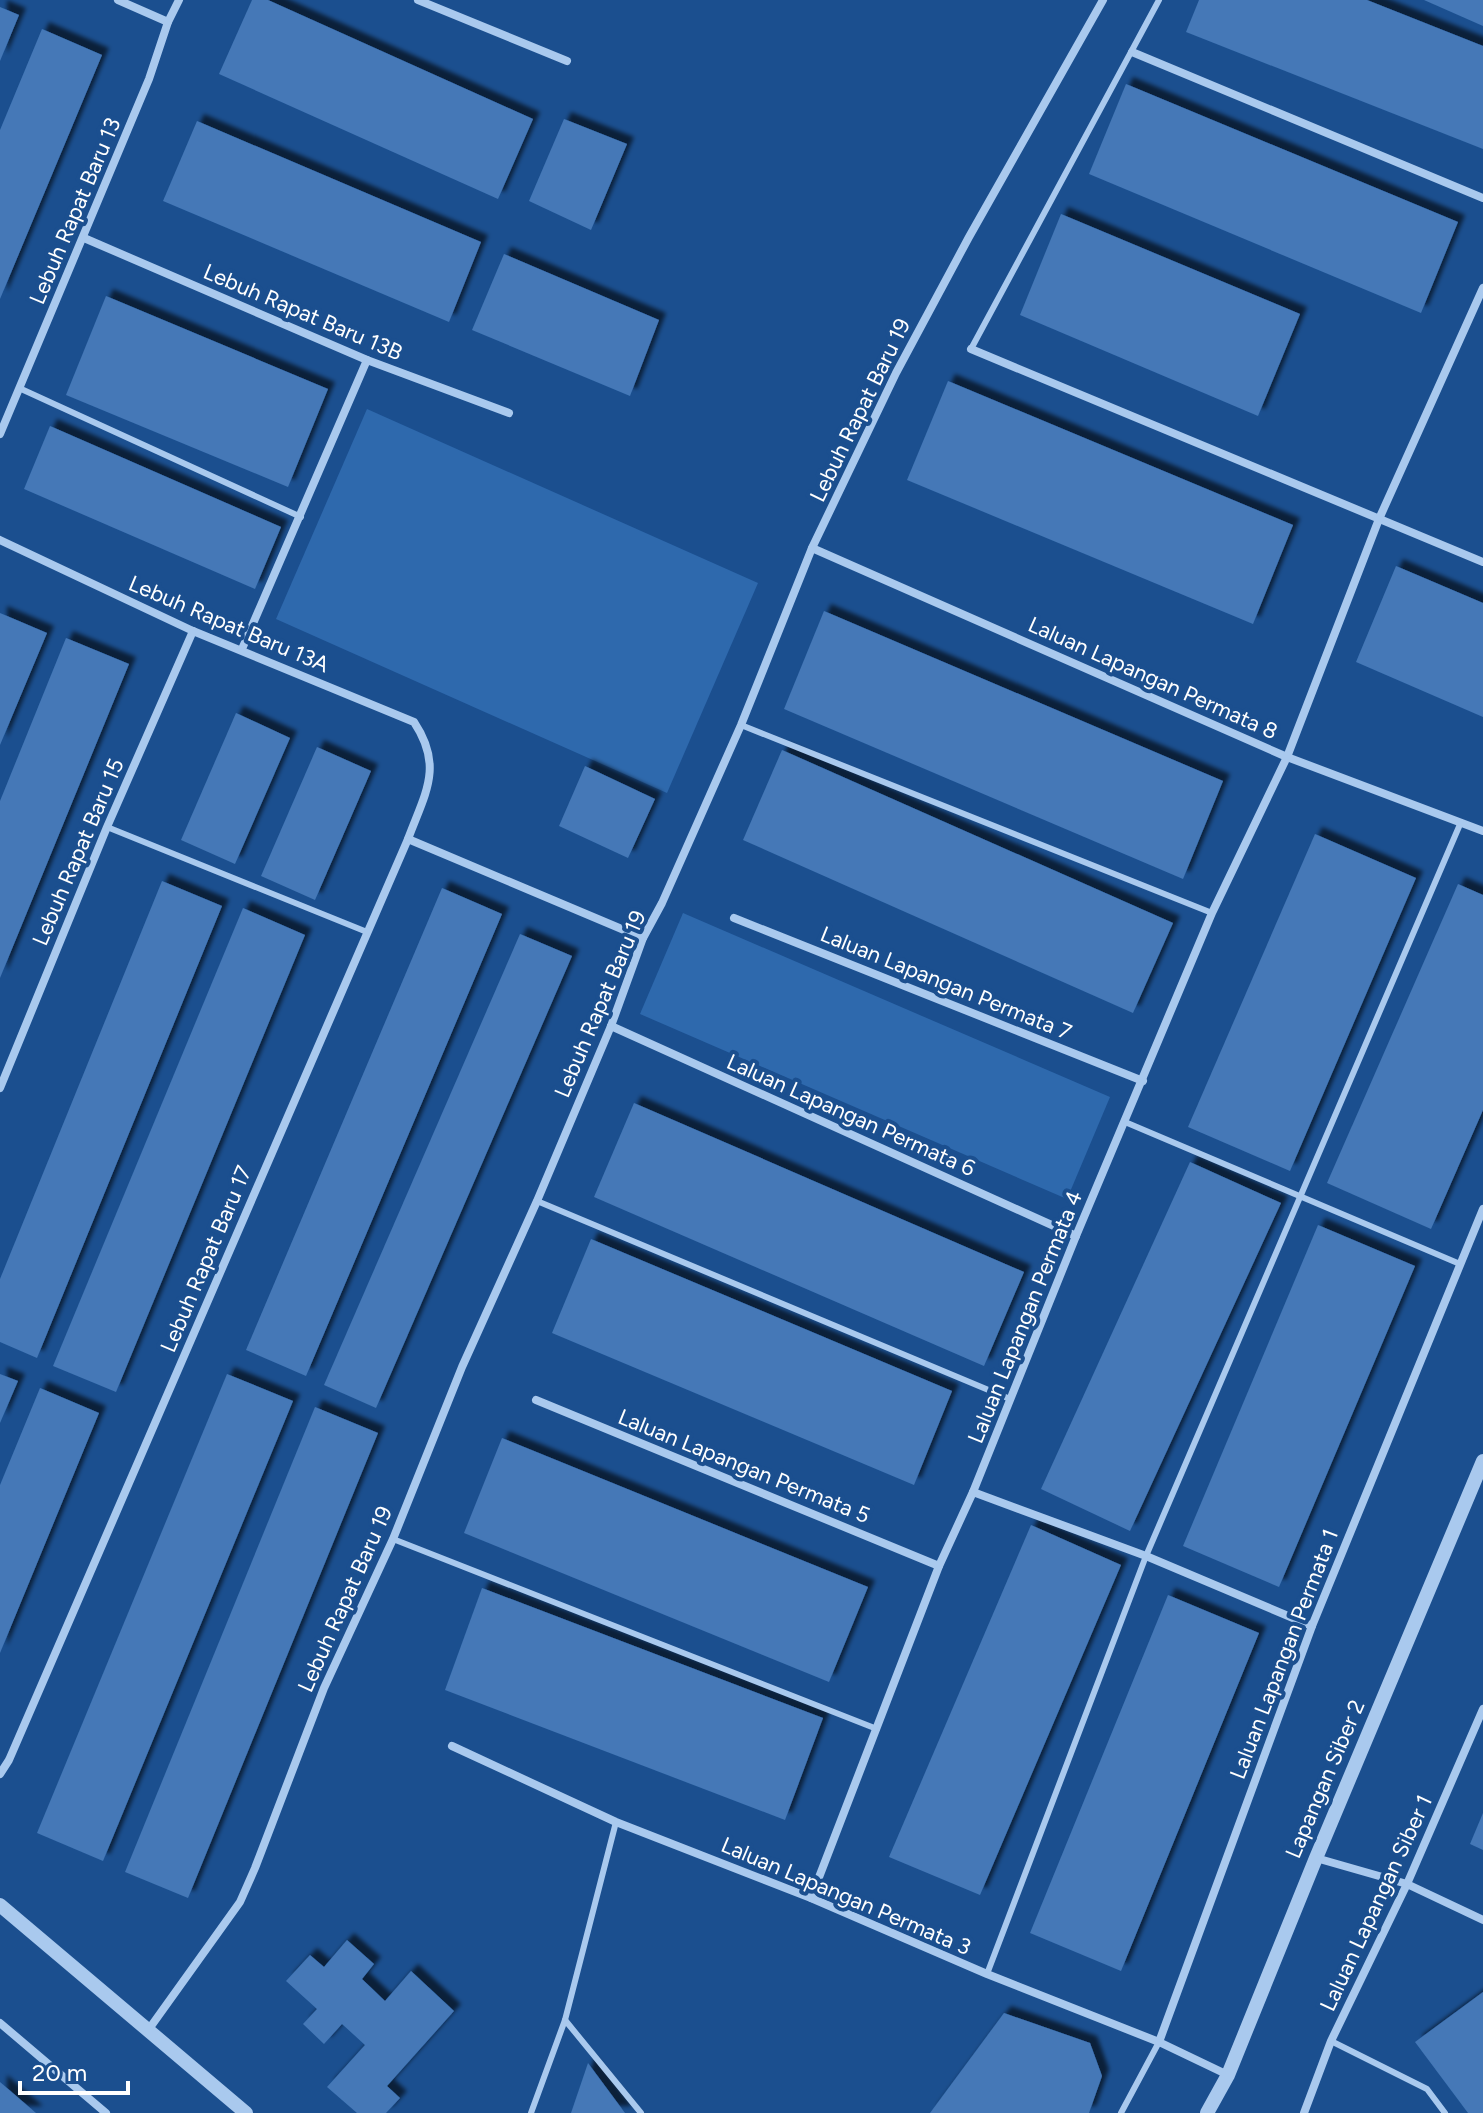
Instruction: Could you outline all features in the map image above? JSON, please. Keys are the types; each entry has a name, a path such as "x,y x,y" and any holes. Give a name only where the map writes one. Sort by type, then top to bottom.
{"street":[{"path":"118,0 168,22"},
{"name":"Lebuh Rapat Baru 13","path":"0,434 84,238 179,0"},
{"path":"418,0 567,61"},
{"name":"Lebuh Rapat Baru 19","path":"149,2029 240,1902 324,1688 393,1539 462,1367 611,1026 643,938 662,903 741,725 812,548 896,373 1103,0"},
{"path":"1132,52 1483,198"},
{"name":"Lebuh Rapat Baru 13B","path":"84,238 367,360 509,413"},
{"name":"Laluan Lapangan Permata 4","path":"811,1898 939,1566 973,1492 1076,1236 1212,913 1287,757 1379,519 1483,288"},
{"path":"971,349 1483,562"},
{"path":"242,649 367,360"},
{"name":"Lebuh Rapat Baru 13A","path":"0,540 193,631 414,722 430,754"},
{"name":"Laluan Lapangan Permata 8","path":"812,548 1287,757 1483,831"},
{"name":"Lebuh Rapat Baru 15","path":"0,1088 107,827 193,631"},
{"name":"Lebuh Rapat Baru 17","path":"0,1774 16,1745 408,839 430,777 430,754"},
{"path":"408,839 643,938"},
{"name":"Laluan Lapangan Permata 7","path":"734,918 1143,1081"},
{"name":"Laluan Lapangan Permata 6","path":"611,1026 1076,1236"},
{"name":"Laluan Lapangan Permata 1","path":"1159,2042 1312,1626 1483,1209"},
{"name":"Laluan Lapangan Permata 5","path":"536,1400 939,1566"},
{"name":"Lapangan Siber 2","path":"1207,2113 1228,2075 1483,1461"},
{"path":"973,1492 1146,1556 1312,1626"},
{"name":"Laluan Lapangan Siber 1","path":"1304,2113 1331,2041 1407,1884 1483,1709"},
{"name":"Laluan Lapangan Permata 3","path":"452,1746 616,1822 811,1898 987,1974 1159,2042 1228,2075"},
{"path":"1316,1858 1407,1884 1483,1920"},
{"path":"0,1905 246,2113"},
{"path":"0,2023 106,2113"}],"lane":[{"path":"971,349 1159,0"},
{"path":"19,388 301,517"},
{"path":"741,725 1212,913"},
{"path":"987,1974 1146,1556 1461,822"},
{"path":"107,827 367,932"},
{"path":"1125,1122 1460,1264"},
{"path":"537,1201 1010,1399"},
{"path":"393,1539 877,1729"},
{"path":"531,2113 565,2020 616,1822"},
{"path":"565,2020 641,2113"},
{"path":"1331,2041 1427,2089 1445,2113"},
{"name":"Laluan Lapangan Permata 1","path":"1121,2113 1159,2042"}],"shaded area":[{"path":"367,409 758,583 667,793 276,619"},
{"path":"683,913 1110,1097 1067,1199 640,1014"}],"building":[{"path":"252,0 268,0 533,119 498,199 219,74"},
{"path":"1199,0 1367,0 1483,46 1483,149 1186,32"},
{"path":"1424,0 1483,0 1483,26"},
{"path":"0,7 19,15 0,61"},
{"path":"42,29 102,55 0,299 0,130"},
{"path":"1126,84 1458,222 1421,313 1089,174"},
{"path":"564,119 627,144 591,230 529,201"},
{"path":"197,121 481,242 449,322 163,201"},
{"path":"1061,214 1300,314 1258,416 1020,315"},
{"path":"504,254 659,320 630,396 472,330"},
{"path":"106,296 328,389 288,487 66,395"},
{"path":"948,381 1293,525 1253,624 907,480"},
{"path":"50,426 281,527 255,589 24,489"},
{"path":"1396,566 1483,603 1483,717 1356,662"},
{"path":"824,611 1223,781 1183,879 784,709"},
{"path":"0,613 47,633 0,745"},
{"path":"66,638 129,664 0,978 0,801"},
{"path":"236,713 290,738 235,864 181,840"},
{"path":"317,747 371,771 315,900 261,876"},
{"path":"782,750 1173,923 1133,1013 743,840"},
{"path":"585,766 655,799 628,858 559,826"},
{"path":"1315,834 1416,878 1290,1171 1188,1127"},
{"path":"162,881 222,906 37,1358 0,1342 0,1279"},
{"path":"1458,884 1483,895 1483,1110 1431,1229 1327,1183"},
{"path":"442,888 502,914 306,1376 246,1350"},
{"path":"243,908 305,935 116,1392 53,1366"},
{"path":"520,934 572,956 376,1408 324,1385"},
{"path":"634,1103 1024,1272 984,1366 594,1197"},
{"path":"1190,1162 1281,1203 1130,1531 1041,1489"},
{"path":"1318,1225 1415,1266 1279,1587 1183,1546"},
{"path":"591,1239 952,1391 914,1485 552,1333"},
{"path":"0,1374 18,1381 0,1423"},
{"path":"227,1374 293,1401 103,1861 37,1833"},
{"path":"40,1388 99,1413 0,1653 0,1485"},
{"path":"315,1407 378,1433 188,1898 125,1872"},
{"path":"502,1438 868,1587 829,1682 464,1533"},
{"path":"1031,1525 1121,1565 980,1895 889,1857"},
{"path":"482,1588 823,1718 785,1820 445,1690"},
{"path":"1168,1595 1259,1633 1121,1971 1030,1933"},
{"path":"1483,1813 1483,1850 1470,1844"},
{"path":"347,1940 374,1964 362,1979 385,2001 411,1971 454,2011 387,2086 400,2098 386,2113 357,2113 327,2087 365,2045 342,2024 324,2044 303,2024 317,2009 286,1981 310,1955 324,1967"},
{"path":"1483,1992 1483,2113 1468,2113 1415,2042"},
{"path":"1004,2013 1090,2043 1102,2076 1089,2113 930,2113"},
{"path":"588,2063 625,2113 571,2113"},
{"path":"0,2082 36,2113 0,2113"}]}
